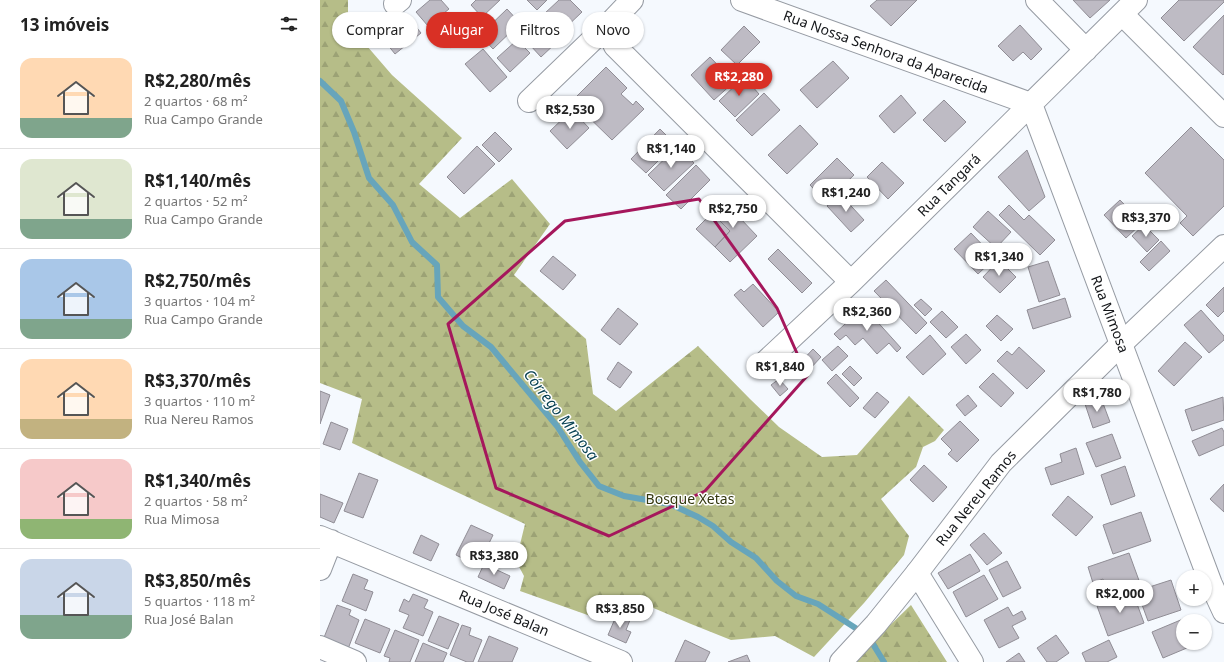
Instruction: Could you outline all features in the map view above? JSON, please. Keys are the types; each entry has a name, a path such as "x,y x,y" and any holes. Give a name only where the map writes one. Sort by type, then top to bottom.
{"street":[{"name":"Rua Nossa Senhora da Aparecida","path":"742,0 1031,104"},
{"path":"1037,0 1086,50"},
{"name":"Rua Tangará","path":"760,367 850,282 1129,7"},
{"path":"1129,7 1224,116"},
{"path":"529,101 618,9"},
{"path":"618,9 610,35 615,46 850,282"},
{"name":"Rua Mimosa","path":"1031,104 1121,344 1218,578 1224,612"},
{"name":"Rua Nereu Ramos","path":"841,662 876,624 1001,464 1121,344 1224,246"},
{"path":"320,569 325,539"},
{"name":"Rua José Balan","path":"325,539 621,662"},
{"path":"916,573 972,662"},
{"path":"320,647 355,662"}],"highlighted area":[{"path":"699,199 777,308 807,376 705,491 609,536 496,488 448,324 565,221"}],"green space":[{"name":"Bosque Xetas","path":"320,0 348,0 348,12 332,12 332,48 369,48 392,75 462,138 419,184 460,218 512,179 550,224 514,275 586,339 593,394 616,411 698,346 779,427 822,457 857,455 909,396 944,430 935,441 923,447 916,467 881,499 909,536 904,555 864,603 814,657 775,636 731,640 623,595 609,596 596,618 520,591 524,576 516,561 525,524 352,443 362,399 320,383"},
{"path":"911,605 947,662 852,662"}],"building":[{"path":"430,0 441,0 449,9 445,12 426,12 426,24 418,14 418,12 416,12"},
{"path":"476,0 500,0 487,12 477,12 471,5"},
{"path":"527,0 547,0 537,10"},
{"path":"559,0 570,0 582,12 574,20 574,12 546,12"},
{"path":"877,0 917,0 891,26 870,6"},
{"path":"1073,0 1110,0 1090,18"},
{"path":"1179,0 1224,0 1224,2 1184,41 1161,18"},
{"path":"507,9 510,12 506,12 506,36 498,44 498,18"},
{"path":"1224,15 1224,74 1223,75 1193,47"},
{"path":"1020,25 1042,49 1031,60 1023,52 1013,61 998,46"},
{"path":"744,26 760,42 737,65 721,50"},
{"path":"390,48 402,48 395,54"},
{"path":"508,48 525,48 530,53 510,72 497,58"},
{"path":"533,48 551,48 541,57"},
{"path":"483,49 507,77 490,92 465,64"},
{"path":"710,57 734,82 714,100 691,75"},
{"path":"833,61 849,78 817,108 800,90"},
{"path":"606,67 627,88 621,94 633,105 636,101 644,109 612,140 572,101"},
{"path":"744,77 759,94 735,117 719,101"},
{"path":"764,93 780,110 752,136 736,120"},
{"path":"901,95 916,113 894,133 879,116"},
{"path":"944,100 966,122 945,142 923,120"},
{"path":"572,110 589,128 567,149 550,131"},
{"path":"800,125 818,144 787,174 768,155"},
{"path":"1191,127 1224,160 1224,206 1193,236 1180,223 1187,216 1145,173"},
{"path":"660,129 675,144 646,173 631,159"},
{"path":"495,132 512,149 499,162 482,145"},
{"path":"477,146 495,164 464,194 447,177"},
{"path":"678,146 694,163 664,191 648,175"},
{"path":"1027,150 1045,197 1029,211 998,177"},
{"path":"837,158 854,175 826,202 810,185"},
{"path":"882,162 904,183 888,199 867,177"},
{"path":"696,165 710,180 681,209 666,195"},
{"path":"840,194 864,220 851,232 827,206"},
{"path":"730,195 746,211 739,217 757,236 730,262 715,247 730,231 712,213"},
{"path":"1120,200 1142,223 1126,238 1104,215"},
{"path":"1009,205 1024,220 1029,215 1055,240 1040,255 999,215"},
{"path":"988,211 1011,232 996,248 973,227"},
{"path":"712,213 730,231 715,247 696,229"},
{"path":"1144,225 1159,240 1147,252 1132,236"},
{"path":"971,233 995,258 978,274 954,249"},
{"path":"1161,241 1170,251 1149,271 1140,262"},
{"path":"778,249 812,283 802,293 768,259"},
{"path":"553,256 576,275 563,290 540,271"},
{"path":"999,260 1016,277 1000,293 983,277"},
{"path":"1048,261 1060,295 1039,302 1028,267"},
{"path":"886,280 927,323 916,334 874,291"},
{"path":"753,284 779,312 763,327 734,295 741,289 744,292"},
{"path":"1224,287 1224,311 1218,317 1206,305"},
{"path":"1065,298 1071,317 1033,329 1027,310"},
{"path":"921,299 932,309 925,316 914,305"},
{"path":"864,307 901,348 897,352 889,343 877,354 863,338 855,345 846,335 840,340 834,334"},
{"path":"618,308 638,324 620,345 601,330"},
{"path":"1201,310 1224,336 1224,340 1209,353 1184,325"},
{"path":"942,311 958,327 946,338 930,322"},
{"path":"997,315 1013,329 1001,341 986,326"},
{"path":"966,334 981,350 966,364 951,347"},
{"path":"930,335 946,354 923,375 906,357"},
{"path":"1185,342 1202,357 1174,386 1158,371"},
{"path":"838,346 848,356 832,371 822,360"},
{"path":"1019,347 1045,371 1027,389 997,361 1007,351 1012,355"},
{"path":"813,349 821,357 809,370 801,362"},
{"path":"618,362 632,372 620,388 607,379"},
{"path":"850,366 862,378 854,386 842,374"},
{"path":"993,373 1014,393 1001,407 979,387"},
{"path":"836,374 859,398 850,407 827,383"},
{"path":"779,379 788,389 780,396 771,385"},
{"path":"320,391 330,395 320,424"},
{"path":"877,392 889,402 875,418 863,408"},
{"path":"968,395 977,406 965,416 956,405"},
{"path":"1223,397 1224,420 1192,431 1185,410"},
{"path":"1101,398 1110,422 1093,428 1085,404"},
{"path":"960,421 979,440 957,462 948,454 952,450 941,439"},
{"path":"331,422 348,429 340,450 323,444"},
{"path":"1222,428 1224,432 1224,445 1199,456 1192,441"},
{"path":"1112,434 1121,458 1096,467 1086,443"},
{"path":"1076,448 1084,474 1051,485 1045,468 1062,462 1060,454"},
{"path":"924,465 947,487 933,502 910,480"},
{"path":"1125,466 1135,496 1111,505 1101,475"},
{"path":"359,473 378,480 363,518 344,511"},
{"path":"1224,484 1224,512 1210,499"},
{"path":"320,494 343,503 334,523 320,517"},
{"path":"1068,496 1093,517 1076,536 1052,515"},
{"path":"1141,512 1151,541 1113,554 1103,525"},
{"path":"471,525 493,535 478,566 456,555"},
{"path":"984,533 1002,553 987,565 970,545"},
{"path":"421,535 439,544 431,561 413,553"},
{"path":"1129,553 1141,586 1109,597 1103,579 1093,583 1088,567"},
{"path":"970,554 980,571 948,589 938,573"},
{"path":"1007,561 1021,588 1003,597 989,570"},
{"path":"484,564 510,576 504,589 478,577"},
{"path":"353,574 368,580 364,589 373,592 366,611 342,601"},
{"path":"984,575 998,599 966,617 953,592"},
{"path":"1171,580 1176,595 1176,606 1180,606 1181,610 1148,621 1137,591"},
{"path":"1133,593 1144,623 1108,636 1097,606"},
{"path":"413,594 428,600 424,608 433,612 423,636 403,628 409,615 399,611 404,599 409,602"},
{"path":"337,605 351,610 349,615 359,620 348,649 323,640"},
{"path":"1008,607 1013,616 1022,611 1026,619 1012,626 1019,638 999,648 984,620"},
{"path":"617,614 630,620 626,630 631,632 626,643 608,635"},
{"path":"439,616 459,624 448,649 428,641"},
{"path":"365,619 390,629 380,653 355,643"},
{"path":"1176,622 1176,650 1182,650 1163,658 1152,632"},
{"path":"462,625 471,628 469,635 482,640 473,662 467,662 450,655"},
{"path":"395,630 419,640 410,662 389,662 390,658 384,656"},
{"path":"1056,635 1069,653 1056,662 1047,662 1037,648"},
{"path":"489,636 518,648 512,662 478,662"},
{"path":"685,640 710,652 705,662 675,662"},
{"path":"1109,640 1117,657 1107,662 1086,662 1082,653"},
{"path":"423,643 447,653 443,662 415,662"},
{"path":"1019,653 1025,662 1006,662"},
{"path":"747,655 750,662 728,662"}],"waterway":[{"name":"Córrego Mimosa","path":"320,81 341,101 354,132 369,178 393,205 412,242 437,265 438,297 463,326 491,347 557,426 580,462 599,486 624,496 670,504 713,526 731,542 756,558 777,581 796,596 818,604 868,636 884,662"}]}
